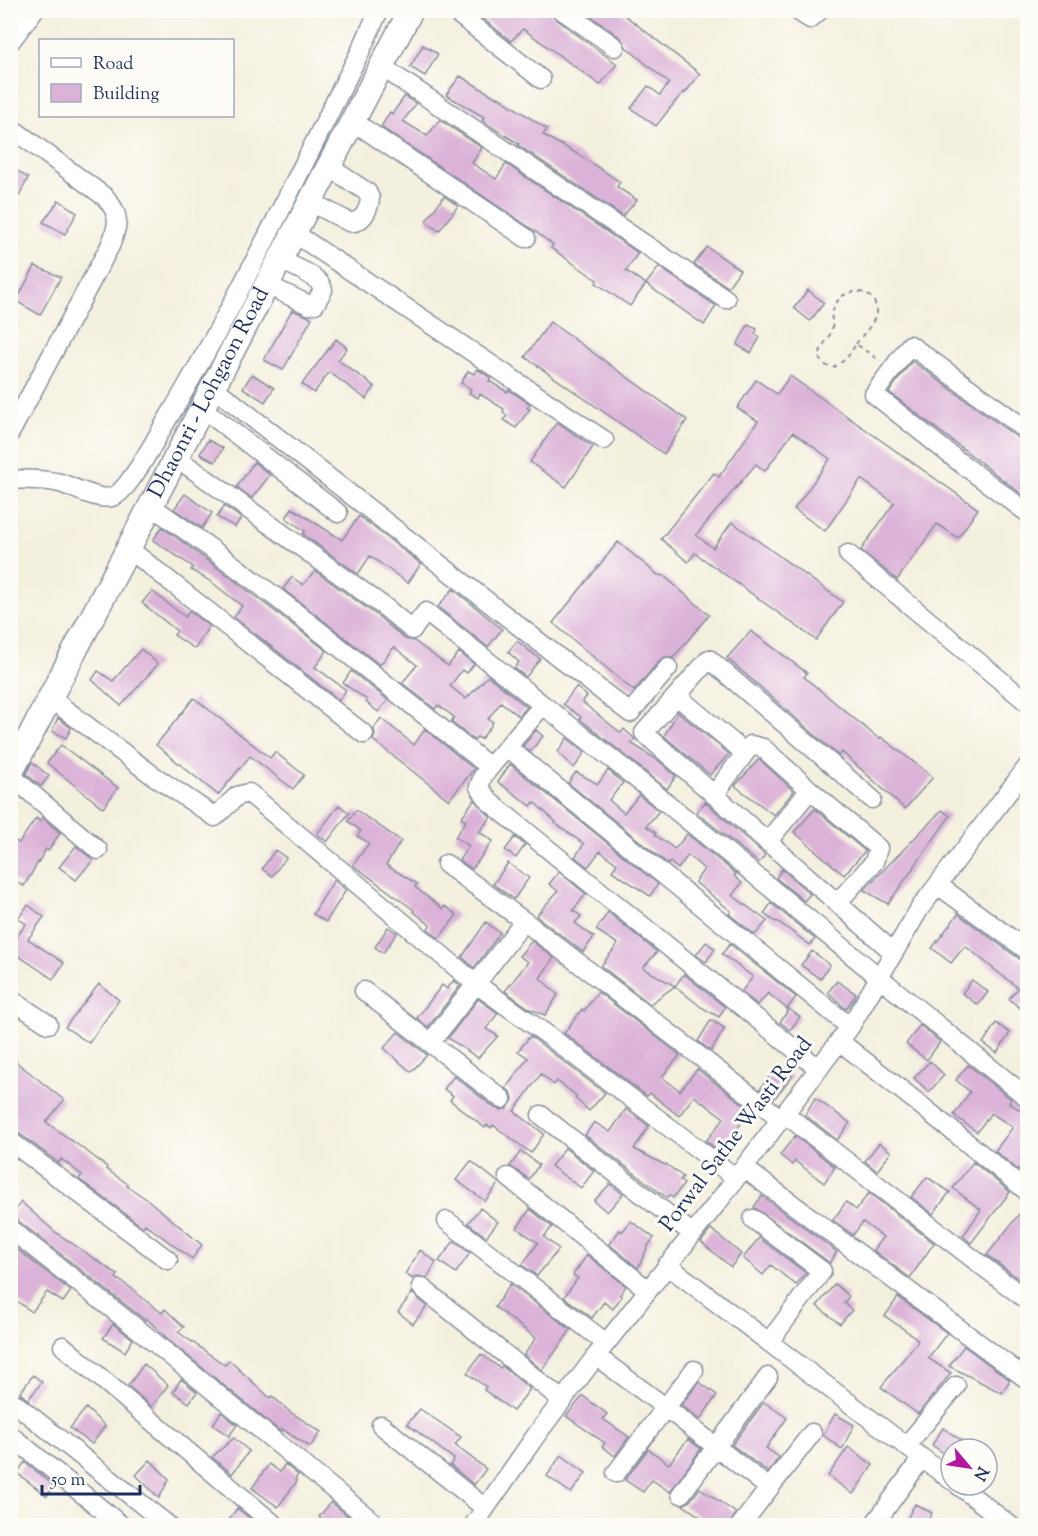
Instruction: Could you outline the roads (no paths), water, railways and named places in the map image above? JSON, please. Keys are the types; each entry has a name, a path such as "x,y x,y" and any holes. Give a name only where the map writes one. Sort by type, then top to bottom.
{"main road":[{"name":"Dhaonri - Lohgaon Road","path":"10,775 411,10"}],"street":[{"path":"10,42 34,10"},
{"path":"10,479 59,483 106,498 115,497 122,490 140,465 192,377 356,60 379,10"},
{"path":"453,10 541,79"},
{"path":"562,10 615,47"},
{"path":"796,10 810,19 820,10"},
{"path":"382,67 726,299"},
{"path":"354,122 526,238"},
{"path":"10,127 105,197 114,207 118,222 110,246 10,434"},
{"path":"311,202 354,223 358,222 368,209 370,198 367,192 329,167"},
{"path":"294,233 604,440"},
{"path":"267,285 309,305 315,304 323,290 316,279 280,260"},
{"path":"1028,431 910,345 874,394 1028,513"},
{"path":"208,397 338,513"},
{"path":"208,397 630,713 668,668"},
{"path":"177,458 386,608 412,630 426,612 643,782 729,855 1028,1098"},
{"path":"152,506 207,544 308,621 490,767"},
{"path":"129,549 364,734"},
{"path":"848,554 1028,703"},
{"path":"872,799 709,659 644,733 893,952"},
{"path":"677,696 745,753"},
{"path":"50,699 151,774 215,817 237,796 249,793 476,984 1028,1380"},
{"path":"543,705 483,776 479,787 490,802 819,1069"},
{"path":"714,795 751,745 763,748 878,848 874,862 837,903"},
{"path":"507,747 844,1034 913,1099 1028,1192"},
{"name":"Porwal Sathe Wasti Road","path":"473,1526 562,1400 819,1069 880,978 893,952 921,908 1028,766"},
{"path":"10,775 98,850"},
{"path":"767,842 810,790"},
{"path":"446,864 1028,1301"},
{"path":"938,885 1028,951"},
{"path":"431,1042 524,921"},
{"path":"364,991 502,1099"},
{"path":"10,999 48,1024"},
{"path":"541,1115 693,1234"},
{"path":"10,1142 168,1260"},
{"path":"508,1176 648,1290"},
{"path":"753,1219 822,1271 769,1342"},
{"path":"447,1221 666,1407 769,1488"},
{"path":"10,1229 144,1334 378,1526"},
{"path":"667,1265 939,1471"},
{"path":"421,1287 562,1400"},
{"path":"63,1346 276,1526"},
{"path":"616,1473 694,1370"},
{"path":"681,1494 768,1377"},
{"path":"906,1446 956,1386"},
{"path":"13,1402 169,1526"},
{"path":"381,1425 485,1508"},
{"path":"740,1526 812,1432"},
{"path":"10,1435 122,1526"},
{"path":"873,1526 922,1458"},
{"path":"974,1497 1011,1526"}]}
